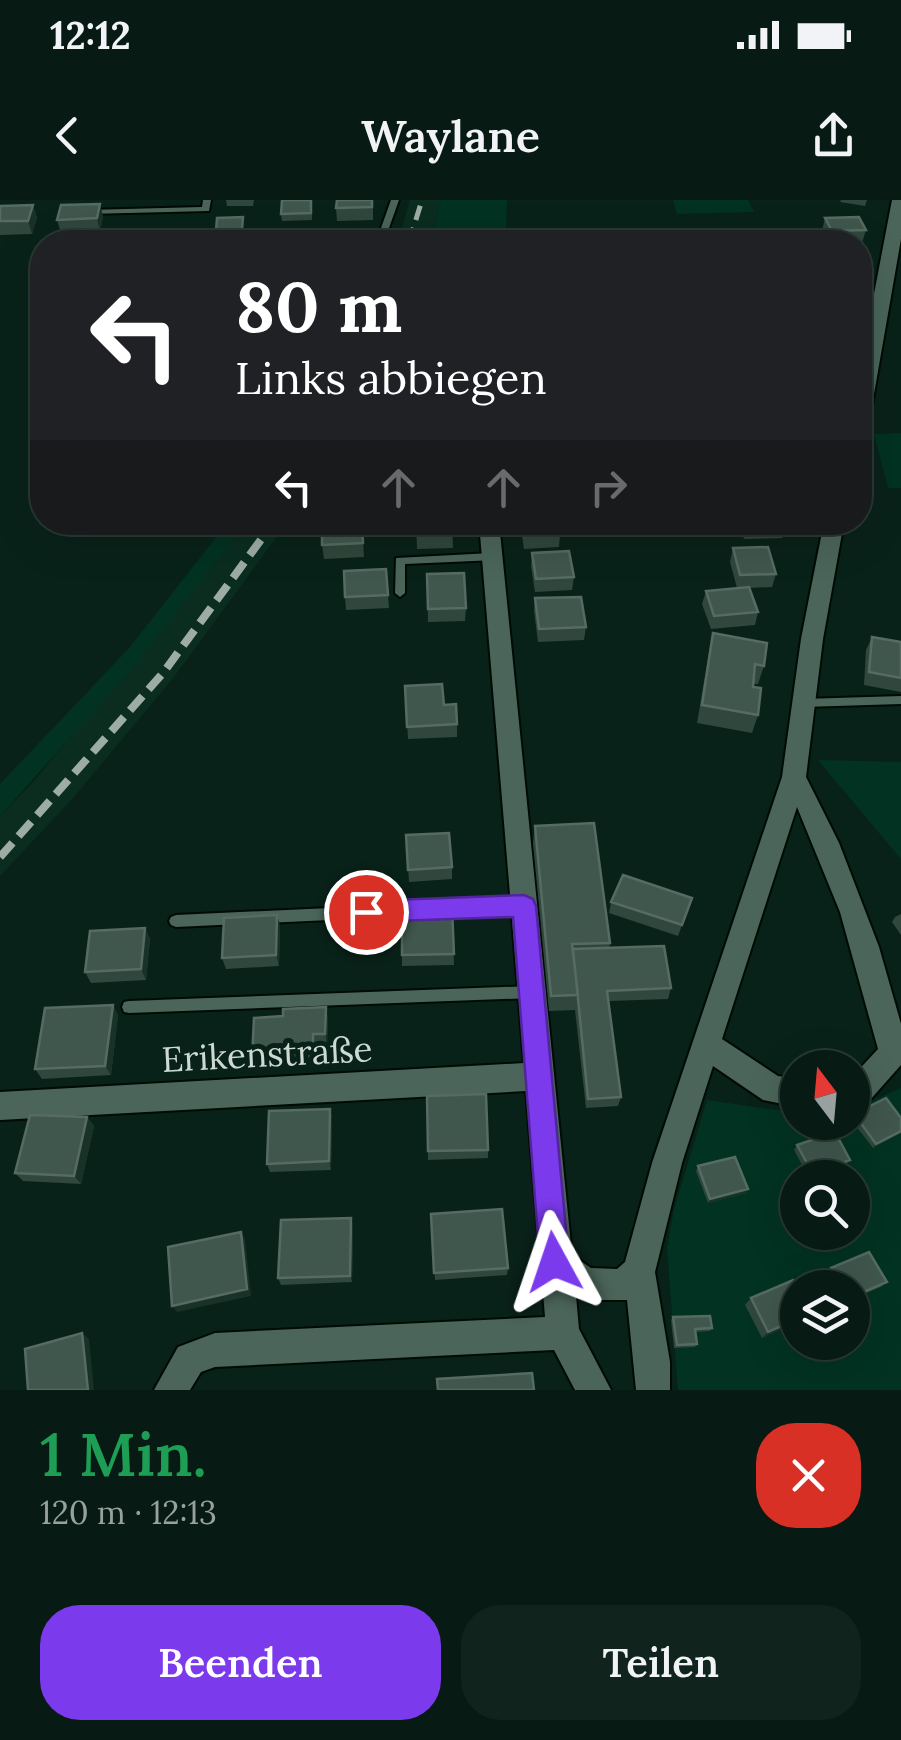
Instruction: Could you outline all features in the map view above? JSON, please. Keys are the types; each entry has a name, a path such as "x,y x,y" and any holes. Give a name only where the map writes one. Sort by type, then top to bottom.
{"street":[{"path":"872,352 900,200"},
{"path":"489,535 554,1262 563,1334 594,1390"},
{"path":"653,1390 653,1362 639,1272 667,1163 794,777 832,535"},
{"path":"794,777 815,816 880,992 892,1054 870,1079"},
{"path":"708,1046 780,1091"},
{"name":"Erikenstraße","path":"0,1106 538,1076"},
{"path":"554,1262 586,1284 622,1286 639,1272"},
{"path":"171,1390 190,1360 215,1350 563,1334"}],"lane":[{"path":"77,212 206,209 207,200"},
{"path":"384,230 395,200"},
{"path":"400,593 400,561 492,557"},
{"path":"803,703 901,700"},
{"path":"176,921 524,906"},
{"path":"129,1007 532,992"}],"shaded area":[{"path":"410,200 441,200 433,230 401,230"},
{"path":"441,200 507,200 506,230 434,230"},
{"path":"673,200 748,200 754,212 677,214"},
{"path":"901,433 901,488 888,488 874,434"},
{"path":"218,535 236,535 136,664 0,816 0,784 130,647"},
{"path":"235,535 278,535 174,677 73,798 0,876 0,816 35,780"},
{"path":"818,760 901,762 901,859"},
{"path":"901,1088 901,1390 678,1390 667,1248 674,1209 707,1100 780,1111 780,1140 870,1140 870,1102"}],"building":[{"path":"282,200 311,200 311,213 281,214"},
{"path":"337,200 372,200 372,207 336,208"},
{"path":"100,204 97,218 57,220 61,205"},
{"path":"33,205 28,221 0,221 0,206"},
{"path":"243,217 242,230 216,230 217,218"},
{"path":"859,217 866,230 831,230 825,218"},
{"path":"322,535 363,535 363,543 322,545"},
{"path":"768,547 776,574 740,575 733,548"},
{"path":"569,551 574,577 536,579 532,553"},
{"path":"386,569 388,595 345,597 344,571"},
{"path":"464,573 466,608 428,609 427,574"},
{"path":"749,587 758,612 714,616 706,591"},
{"path":"581,597 586,627 539,629 535,598"},
{"path":"713,633 767,643 764,666 755,664 753,687 761,688 758,715 702,705"},
{"path":"872,637 901,642 901,678 869,672"},
{"path":"442,684 444,705 456,704 457,724 407,727 405,686"},
{"path":"594,823 610,943 572,944 578,995 551,996 535,826"},
{"path":"449,833 452,867 408,870 406,835"},
{"path":"623,875 692,898 682,925 611,902"},
{"path":"452,908 454,954 402,955 402,909"},
{"path":"277,915 276,955 222,958 224,918"},
{"path":"145,928 141,969 85,972 90,931"},
{"path":"664,946 671,988 607,991 621,1097 588,1099 573,949"},
{"path":"113,1005 105,1066 35,1069 45,1008"},
{"path":"326,1007 325,1034 313,1034 313,1056 252,1059 254,1018 283,1016 283,1009"},
{"path":"486,1094 488,1150 428,1151 427,1096"},
{"path":"886,1098 901,1118 901,1131 876,1144 870,1136 870,1106"},
{"path":"330,1109 329,1161 267,1164 269,1111"},
{"path":"30,1115 87,1117 74,1176 15,1173"},
{"path":"812,1140 839,1140 850,1160 805,1160 797,1145"},
{"path":"735,1157 748,1189 710,1199 698,1166"},
{"path":"502,1209 508,1268 434,1273 431,1214"},
{"path":"351,1218 350,1276 278,1278 281,1220"},
{"path":"241,1232 247,1289 172,1306 168,1247"},
{"path":"869,1252 887,1282 870,1289 870,1270 831,1268"},
{"path":"780,1286 780,1327 768,1332 751,1298"},
{"path":"710,1316 712,1328 695,1329 697,1344 677,1345 673,1317"},
{"path":"82,1333 88,1390 28,1390 25,1349"},
{"path":"532,1373 534,1390 438,1390 437,1379"}],"railway":[{"path":"413,230 422,200"},
{"path":"0,857 163,673 264,535"}],"route":[{"path":"366,912 524,906 554,1262"}]}
